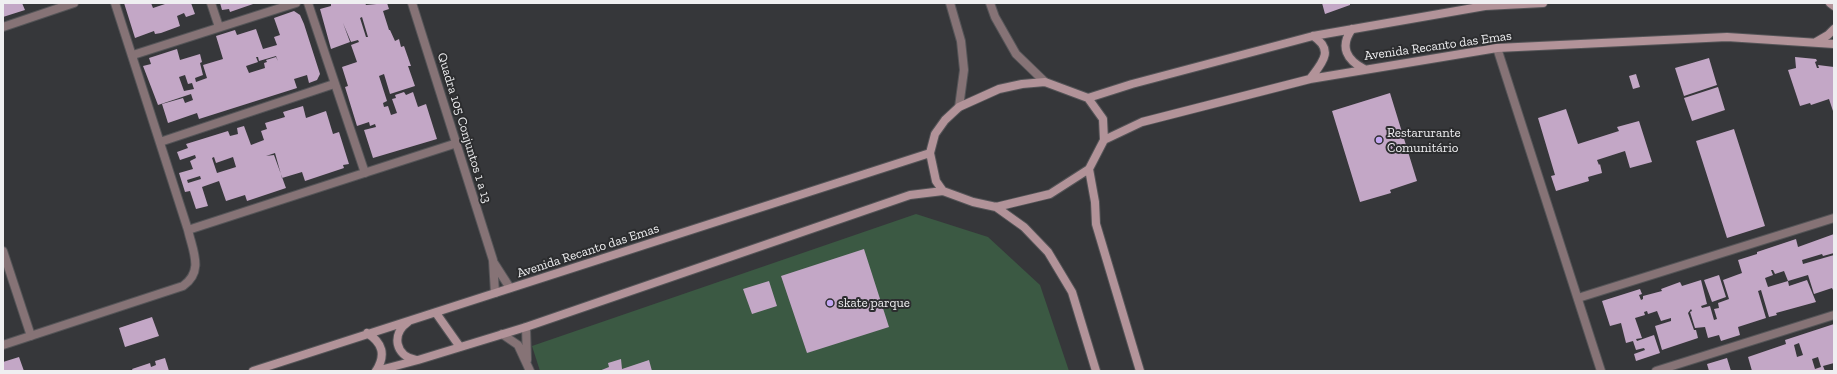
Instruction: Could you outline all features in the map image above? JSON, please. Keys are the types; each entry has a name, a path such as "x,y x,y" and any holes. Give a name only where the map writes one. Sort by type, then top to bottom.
{"main road":[{"path":"1088,98 1132,84 1313,36 1484,5 1543,3"},
{"path":"1830,3 1834,6"},
{"path":"1352,29 1347,36 1347,55 1353,63 1364,69"},
{"path":"1816,42 1828,35 1834,29"},
{"path":"1310,79 1324,56 1324,46 1313,36"},
{"name":"Avenida Recanto das Emas","path":"1104,140 1142,122 1310,79 1497,48 1727,37 1834,44"},
{"path":"943,191 936,181 930,153 935,134 946,120 960,107 999,89 1022,84 1045,82 1088,98 1103,119 1104,140 1089,169 1050,194 996,207"},
{"name":"Avenida Recanto das Emas","path":"253,371 367,333 409,322 930,153"},
{"path":"1089,169 1095,202 1096,224 1140,371"},
{"path":"376,371 418,360 526,327 910,195 943,191 973,202 996,207 1024,227 1048,252 1072,292 1096,371"},
{"path":"436,312 460,347"},
{"path":"409,322 402,326 398,333 397,341 403,355 410,359 418,360"},
{"path":"367,333 375,338 380,345 382,354 381,363 376,371"}],"street":[{"path":"3,27 74,3"},
{"path":"3,345 183,286 193,277 196,266 188,230 133,55 115,3"},
{"path":"211,3 219,27"},
{"path":"133,55 296,3"},
{"path":"308,3 365,173"},
{"name":"Quadra 105 Conjuntos 1 a 13","path":"412,3 493,260 510,288"},
{"path":"950,3 961,41 964,70 960,107"},
{"path":"990,3 995,17 1016,54 1045,82"},
{"path":"1497,48 1601,371"},
{"path":"160,142 334,84"},
{"path":"188,230 456,143"},
{"path":"1578,298 1834,218"},
{"path":"3,251 31,336"},
{"name":"Quadra 105 Conjuntos 1 a 13","path":"493,260 495,293"},
{"path":"1656,371 1834,315"},
{"path":"526,327 529,368"},
{"path":"502,334 518,345 529,368"}],"green space":[{"path":"916,214 988,237 1040,285 1069,371 540,371 532,346"}],"building":[{"path":"3,3 22,3 25,10 3,17"},
{"path":"124,3 151,3 153,8 168,3 191,3 195,14 186,17 184,13 177,16 180,26 161,33 155,34 154,31 135,38"},
{"path":"220,3 256,3 230,12 229,9 222,10"},
{"path":"331,3 365,3 366,5 387,3 389,9 383,11 389,30 395,41 399,39 401,47 404,46 411,66 408,66 415,86 390,94 384,74 379,76 387,101 383,103 384,107 388,106 391,115 397,113 392,99 396,98 395,95 404,92 406,95 413,92 418,107 426,104 437,139 373,158 364,130 376,127 375,124 370,126 369,122 357,126 345,87 348,86 342,67 357,62 351,45 359,42 358,40 351,42 343,23 350,42 331,49 320,9 331,6","holes":["362,17 368,37 366,37 360,18"]},
{"path":"1322,3 1350,3 1350,5 1325,14"},
{"path":"294,11 300,15 320,74 317,80 309,83 307,75 294,79 297,88 199,119 197,113 168,123 162,104 183,98 185,103 193,100 191,94 158,105 143,66 151,64 149,58 177,49 180,60 200,54 202,62 200,63 203,75 195,78 196,82 207,78 203,65 223,59 216,36 235,30 237,35 256,29 263,49 277,45 274,37 280,35 274,18","holes":["276,56 278,61 276,57 266,60 267,62 264,63 265,68 249,73 246,66 258,62 256,57 258,57 259,61","185,75 188,84 192,83 194,89 184,91 179,77"]},
{"path":"1795,57 1816,59 1817,61 1815,62 1817,68 1819,68 1818,65 1834,67 1834,114 1829,99 1811,105 1810,103 1800,106 1788,70 1796,68"},
{"path":"1709,58 1717,85 1684,96 1675,68"},
{"path":"1636,74 1640,87 1633,89 1629,76"},
{"path":"1718,87 1725,110 1692,121 1684,98"},
{"path":"1390,93 1417,181 1390,190 1391,193 1360,202 1332,111"},
{"path":"303,106 306,118 326,111 333,134 339,132 349,164 343,165 344,168 305,181 302,172 282,178 286,188 247,201 245,195 226,201 219,181 202,187 208,206 196,209 190,191 185,192 179,173 193,169 190,161 196,158 195,155 180,160 177,152 188,148 186,144 228,131 230,136 238,134 237,128 244,126 251,145 264,140 261,131 267,129 265,123 285,117 283,112","holes":["275,153 281,174 274,155 266,156","214,157 216,163 233,157 236,167 217,173 212,158","200,176 201,179 188,183 187,180"]},
{"path":"1566,109 1578,144 1619,131 1617,127 1639,121 1652,162 1630,168 1625,151 1597,160 1599,165 1600,164 1602,173 1588,177 1589,181 1556,191 1551,176 1555,175 1538,118"},
{"path":"1734,129 1765,226 1727,238 1696,141"},
{"path":"1834,234 1834,253 1823,256 1822,254 1802,260 1803,264 1834,255 1834,292 1832,288 1814,294 1808,275 1788,281 1789,286 1807,280 1816,302 1776,313 1777,315 1769,317 1761,290 1758,291 1766,318 1738,327 1740,335 1721,341 1719,335 1708,338 1705,327 1695,328 1690,312 1692,311 1691,309 1688,313 1698,338 1662,350 1655,326 1671,321 1671,318 1661,321 1657,311 1648,314 1647,311 1644,312 1645,315 1635,318 1642,338 1636,339 1637,341 1654,335 1660,353 1636,361 1634,354 1645,350 1644,348 1636,350 1633,341 1626,343 1621,323 1610,326 1602,301 1640,289 1642,294 1639,295 1641,300 1643,299 1643,296 1662,291 1661,289 1680,282 1682,286 1701,280 1707,304 1701,306 1702,308 1710,306 1714,320 1717,319 1714,309 1719,308 1718,303 1729,299 1723,280 1742,273 1738,260 1796,239 1798,247","holes":["1771,270 1773,270 1775,274 1784,271 1788,281 1768,287 1765,278 1773,275"]},
{"name":"skate parque","path":"864,249 889,327 807,353 781,276"},
{"path":"1719,275 1726,297 1712,302 1704,280"},
{"path":"769,281 777,306 752,314 743,289"},
{"path":"152,317 159,336 125,347 119,328"},
{"path":"1834,324 1834,363 1823,366 1825,371 1752,371 1748,357 1786,344 1785,340","holes":["1799,343 1803,355 1797,357 1794,345","1818,357 1821,367 1815,369 1812,359"]},
{"path":"19,357 24,371 3,371 3,362"},
{"path":"165,358 169,371 133,371 132,369 150,363 151,367 156,365 155,361"},
{"path":"1727,358 1731,371 1709,371 1707,364"},
{"path":"621,359 622,369 649,360 652,371 599,371 609,367 608,363"}],"place":[{"name":"Restarurante Comunitário","path":"1379,140"},
{"name":"skate parque","path":"830,303"}]}
